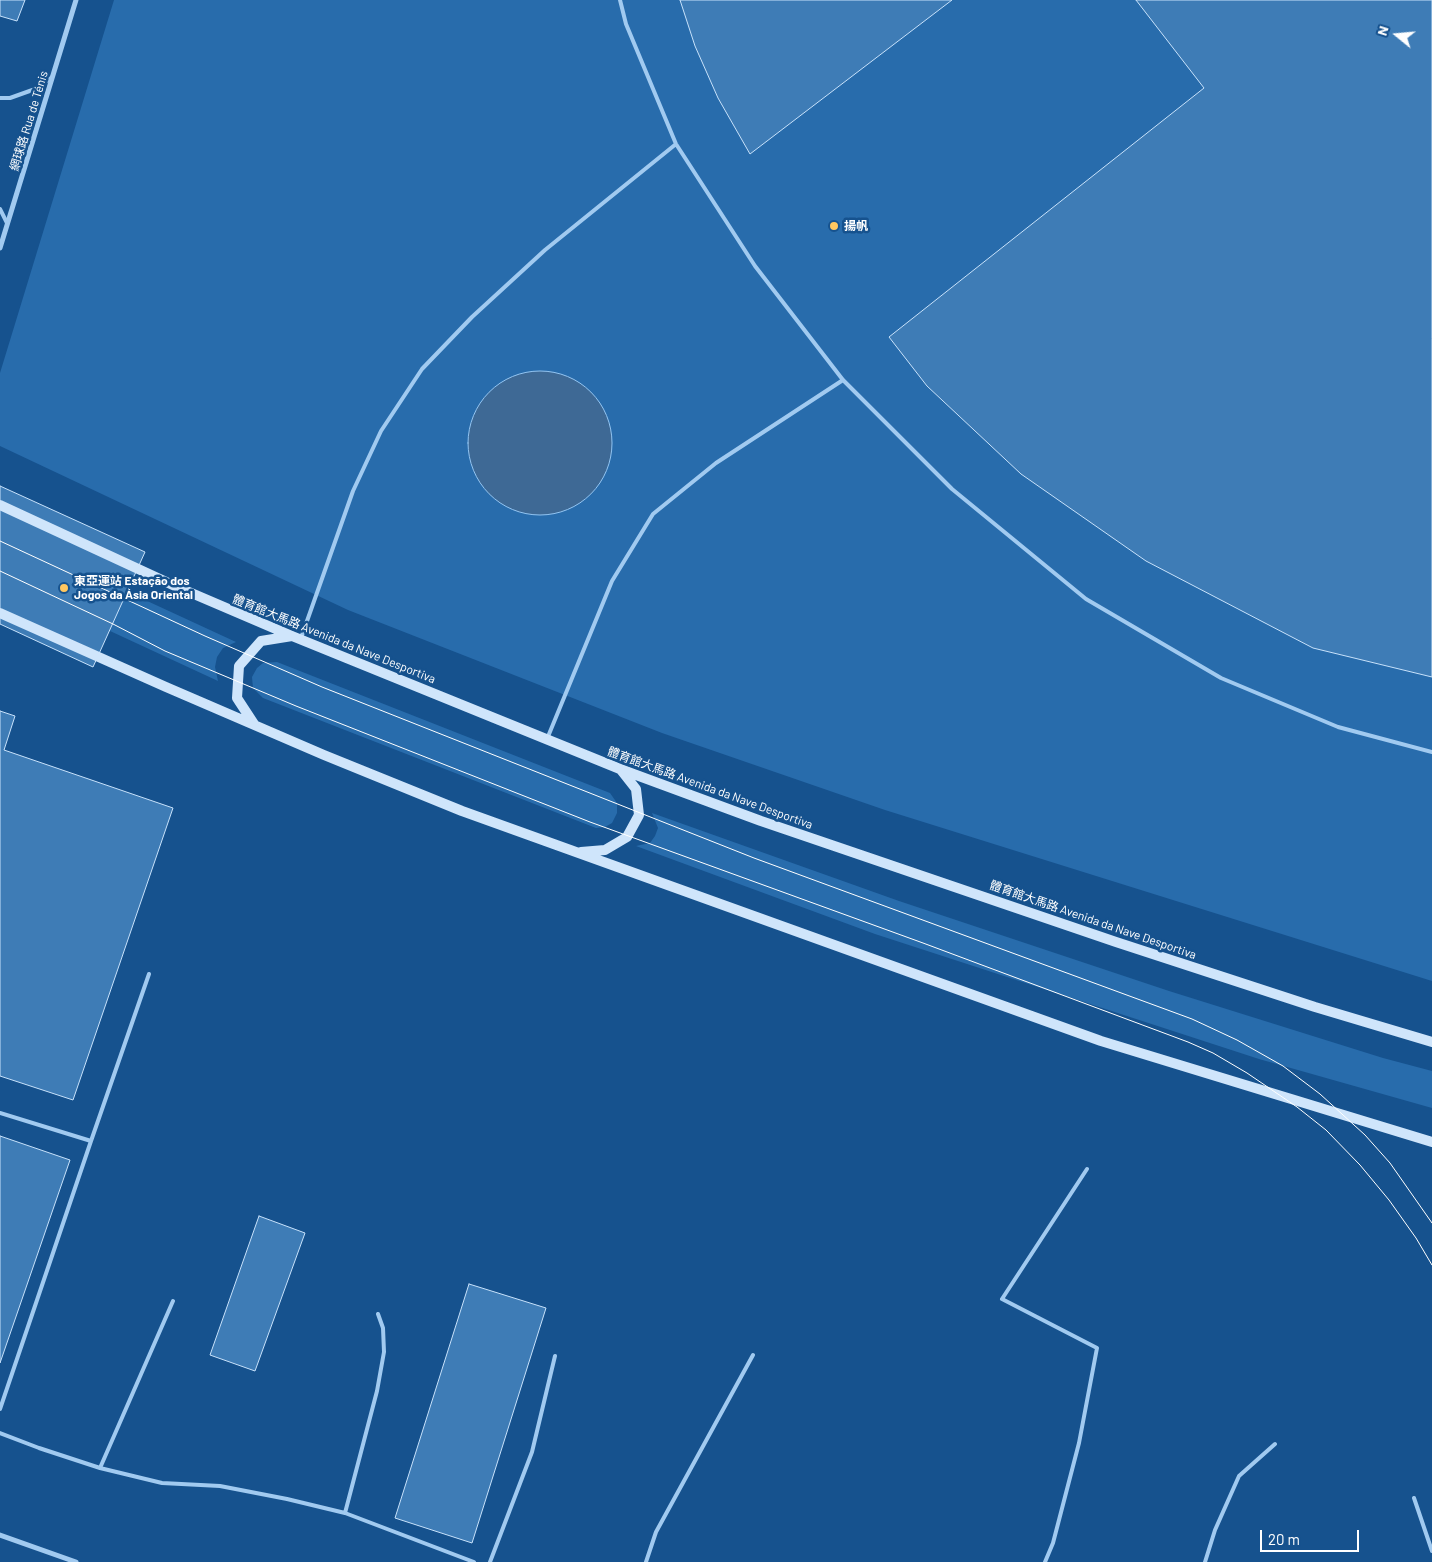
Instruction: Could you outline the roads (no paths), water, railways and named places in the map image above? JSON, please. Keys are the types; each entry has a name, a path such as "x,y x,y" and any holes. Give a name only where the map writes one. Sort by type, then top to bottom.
{"main road":[{"name":"體育館大馬路 Avenida da Nave Desportiva","path":"0,505 176,586 620,769 771,824 1116,942 1315,1007 1432,1042"},
{"path":"0,613 166,687 462,812 1101,1041 1432,1142"},
{"path":"255,724 237,698 239,666 261,641 297,637"},
{"path":"577,853 605,850 627,837 639,815 636,789 620,769"}],"street":[{"name":"網球路 Rua de Ténis","path":"0,248 76,0"},
{"path":"0,1535 76,1562"}],"lane":[{"path":"620,0 626,24 676,144 755,266 843,380 952,489 1086,599 1221,678 1338,727 1432,752"},
{"path":"0,98 10,98 38,88 53,77"},
{"path":"297,637 353,491 381,431 422,369 472,317 545,250 676,144"},
{"path":"0,209 8,223"},
{"path":"547,739 612,581 653,514 716,463 843,380"},
{"path":"0,1409 149,974"},
{"path":"0,1113 91,1141"},
{"path":"1045,1562 1053,1544 1079,1443 1097,1348 1002,1299 1087,1169"},
{"path":"100,1468 172,1301"},
{"path":"345,1513 377,1391 384,1352 383,1328 378,1314"},
{"path":"646,1562 656,1532 753,1355"},
{"path":"490,1562 532,1452 555,1356"},
{"path":"0,1433 100,1468 162,1482 229,1488 345,1513 474,1562"},
{"path":"1205,1562 1215,1530 1239,1476 1275,1444"},
{"path":"1414,1498 1432,1551"}],"tram line":[{"path":"0,541 205,636 322,687 754,858 1192,1019 1237,1040 1283,1066 1320,1094 1365,1135 1390,1163 1432,1223"},
{"path":"0,571 113,624 165,651 296,706 590,822 923,943 1213,1053 1247,1073 1297,1107 1326,1130 1360,1165 1389,1200 1416,1238 1432,1265"}],"place":[{"name":"揚帆","path":"834,226"},
{"name":"東亞運站 Estação dos Jogos da Ásia Oriental","path":"64,588"}]}
